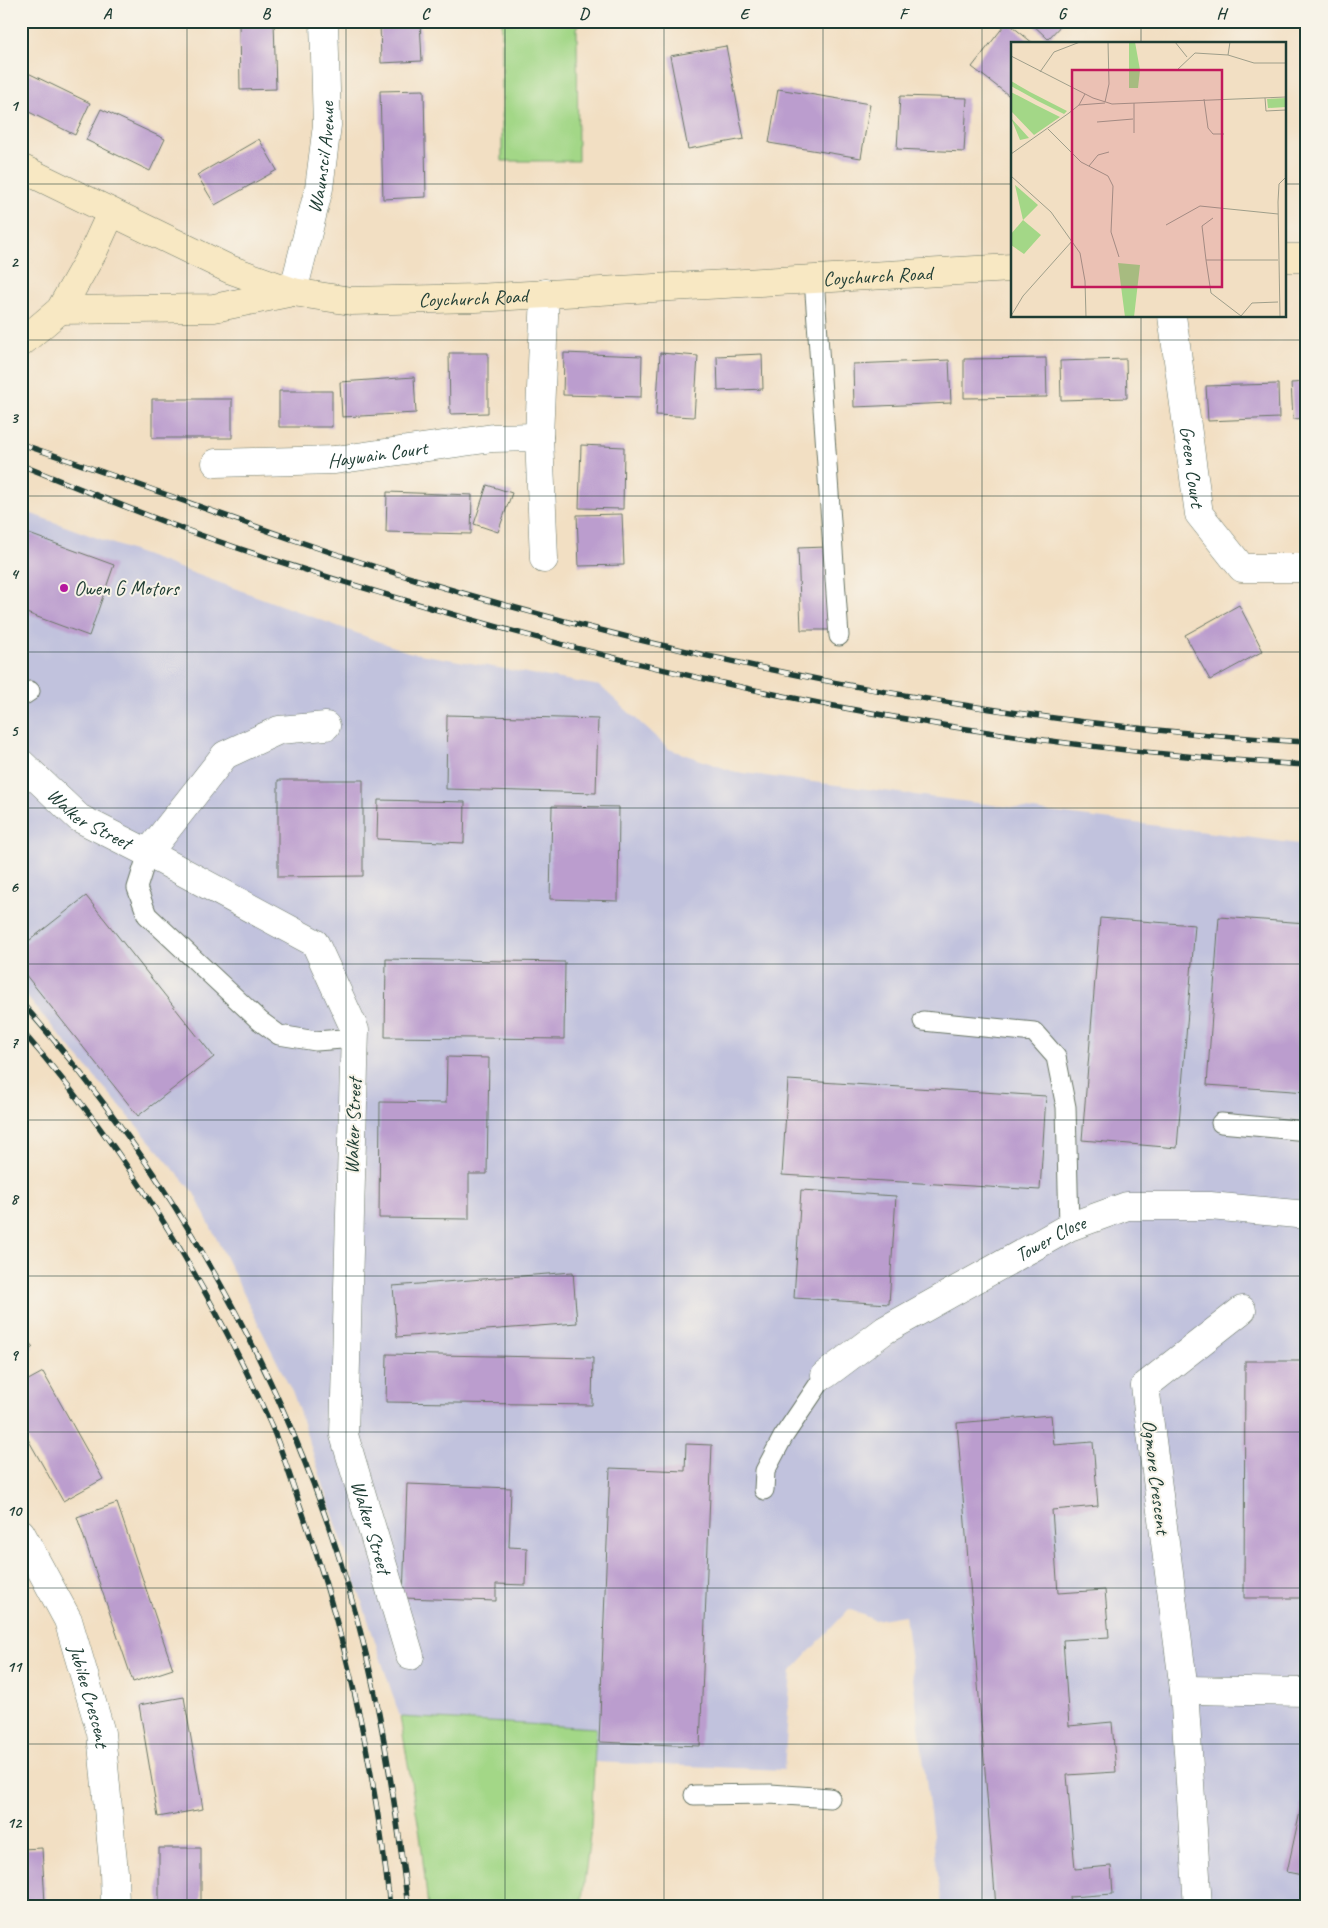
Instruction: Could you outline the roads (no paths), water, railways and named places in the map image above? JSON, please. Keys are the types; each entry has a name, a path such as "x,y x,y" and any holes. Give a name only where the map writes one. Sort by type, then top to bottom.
{"main road":[{"name":"Coychurch Road","path":"21,168 229,270 293,292 351,301 476,298 1011,268"},
{"path":"21,343 60,310 94,250 111,213"},
{"path":"1286,258 1307,258"},
{"path":"60,310 214,308 293,292"}],"street":[{"name":"Waunscil Avenue","path":"293,292 319,188 327,125 324,21"},
{"path":"544,559 539,437 545,293"},
{"name":"Green Court","path":"1172,318 1199,514 1242,568 1307,568"},
{"name":"Haywain Court","path":"216,463 335,460 493,438 539,437"},
{"path":"148,853 225,755 279,730 326,726"},
{"name":"Walker Street","path":"21,763 79,818 315,943 355,1030 344,1435 410,1656"},
{"name":"Tower Close","path":"825,1374 884,1330 1069,1227 1127,1206 1210,1206 1307,1215"},
{"name":"Ogmore Crescent","path":"1198,1907 1184,1690 1144,1386 1242,1310"},
{"name":"Jubilee Crescent","path":"21,1533 68,1620 101,1733 114,1872 115,1907"},
{"path":"1184,1690 1307,1692"}],"lane":[{"path":"814,279 839,636"},
{"path":"148,853 137,888 146,915 260,1021 279,1035 316,1041 355,1038"},
{"path":"923,1021 1034,1032 1056,1057 1066,1108 1069,1227"},
{"path":"1221,1123 1307,1131"},
{"path":"764,1490 765,1471 778,1446 825,1374"},
{"path":"694,1795 770,1794 830,1798"}],"railway":[{"path":"21,444 269,531 418,580 527,611 747,665 858,687 1082,722 1194,734 1307,742"},
{"path":"21,465 228,545 404,600 514,632 626,661 851,709 964,729 1192,757 1307,765"},
{"path":"21,1002 80,1073 135,1147 186,1226 233,1307 275,1391 311,1477 341,1565 366,1654 391,1780 408,1907"},
{"path":"21,1030 95,1122 162,1219 220,1321 272,1427 315,1550 344,1650 367,1752 384,1855 390,1907"}],"place":[{"name":"Owen G Motors","path":"64,588"}]}
